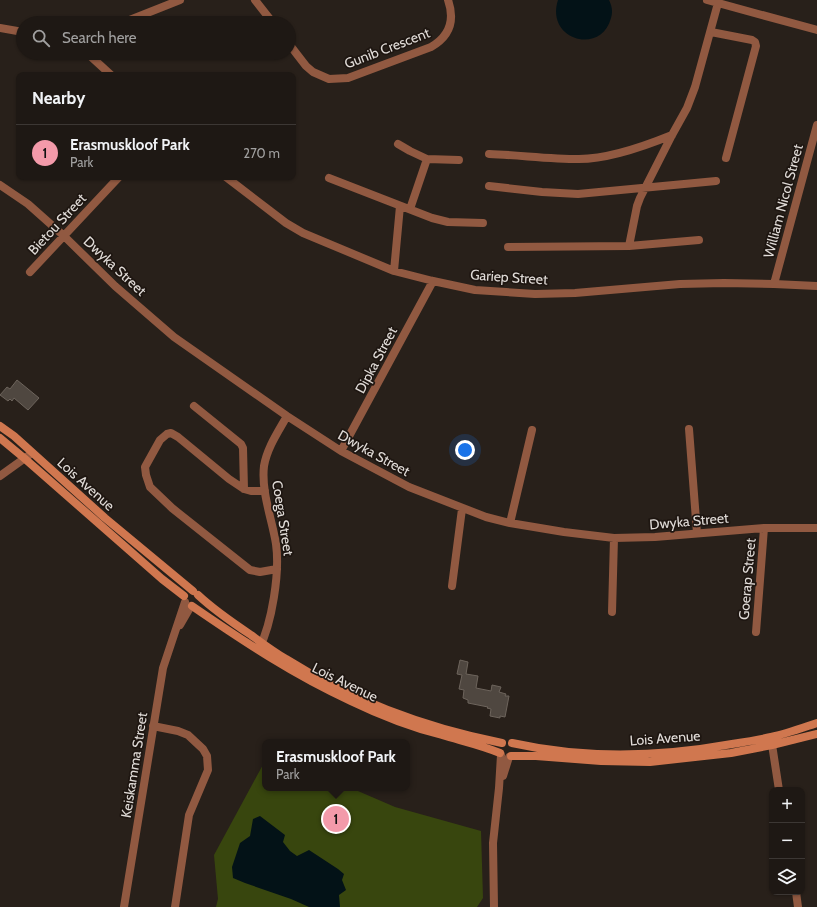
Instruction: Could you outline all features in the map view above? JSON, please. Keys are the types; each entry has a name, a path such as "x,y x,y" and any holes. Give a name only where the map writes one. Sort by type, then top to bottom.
{"street":[{"path":"140,16 180,0"},
{"path":"255,0 268,16"},
{"name":"Gunib Crescent","path":"296,53 306,66 313,72 329,79 348,78 432,47 441,41 445,37 451,18 451,10 448,0"},
{"path":"707,0 817,30"},
{"path":"629,246 637,206 687,108 695,87 718,3"},
{"path":"0,28 16,31"},
{"path":"711,32 752,40 755,42 756,46 726,158"},
{"path":"95,60 108,72"},
{"name":"William Nicol Street","path":"774,284 817,125"},
{"path":"489,154 580,159 603,156 649,144 672,135"},
{"path":"398,144 427,159 459,160"},
{"path":"410,209 427,159"},
{"path":"329,178 432,218 448,222 483,223"},
{"name":"Bietou Street","path":"30,272 116,180"},
{"name":"Gariep Street","path":"230,180 297,230 394,271 475,290 535,294 582,292 680,284 774,284 817,286"},
{"path":"489,186 542,192 578,194 716,181"},
{"name":"Dwyka Street","path":"0,185 28,204 64,236 115,286 174,337 287,416 341,451 409,487 462,509 510,524 614,538 655,537 764,528 817,528"},
{"path":"394,271 400,206"},
{"path":"508,247 629,246 698,240"},
{"name":"Dipka Street","path":"341,451 433,281"},
{"path":"194,406 241,444 243,448 244,489"},
{"name":"Coega Street","path":"260,647 269,619 277,569 276,545 263,478 267,454 287,416"},
{"name":"Lois Avenue","path":"0,426 14,436 105,518 195,593 235,624 260,647 347,692 392,712 461,734 502,743 507,741 546,750 569,752 657,754 772,741 817,734"},
{"path":"689,429 697,533"},
{"path":"510,524 532,430"},
{"path":"265,491 251,491 244,489 171,433 167,434 160,440 145,467 150,487 172,508 250,570 260,572 277,569"},
{"name":"Lois Avenue","path":"0,438 188,602 309,680 351,701 413,726 469,742 505,755 601,761 650,762 731,753 772,741 817,723"},
{"path":"0,476 32,453"},
{"path":"452,586 462,509"},
{"name":"Goerap Street","path":"756,632 764,528"},
{"path":"612,612 614,538"},
{"path":"187,592 195,593 198,602 188,602 187,592"},
{"name":"Keiskamma Street","path":"124,907 163,668 175,630 181,623 188,602"},
{"path":"153,726 178,731 188,735 203,749 207,756 208,770 189,815 175,907"},
{"path":"772,741 779,787"},
{"path":"494,907 493,843 499,788 505,755 499,747 502,743"},
{"path":"505,755 514,750 512,743"},
{"path":"796,895 798,907"}],"green space":[{"path":"262,767 262,791 358,791 395,807 481,831 483,898 477,907 216,907 218,899 214,855"}],"shaded area":[{"path":"558,0 609,0 612,9 611,18 605,30 597,37 586,40 576,38 566,33 559,25 556,14"},
{"path":"260,816 285,835 283,842 290,851 297,856 309,850 344,874 342,880 346,890 339,895 340,907 309,907 233,878 232,867 240,843 250,836 253,819"}],"building":[{"path":"17,380 39,398 28,410 14,398 12,401 10,399 8,401 0,395 7,387 10,389"},
{"path":"460,660 468,662 466,674 478,676 476,688 491,691 492,685 501,687 499,692 506,694 505,696 509,696 505,717 500,716 500,718 490,716 491,709 487,708 488,707 468,703 468,700 463,698 464,690 459,689 462,675 457,674"}],"place":[{"name":"Erasmuskloof Park","path":"336,819"}]}
